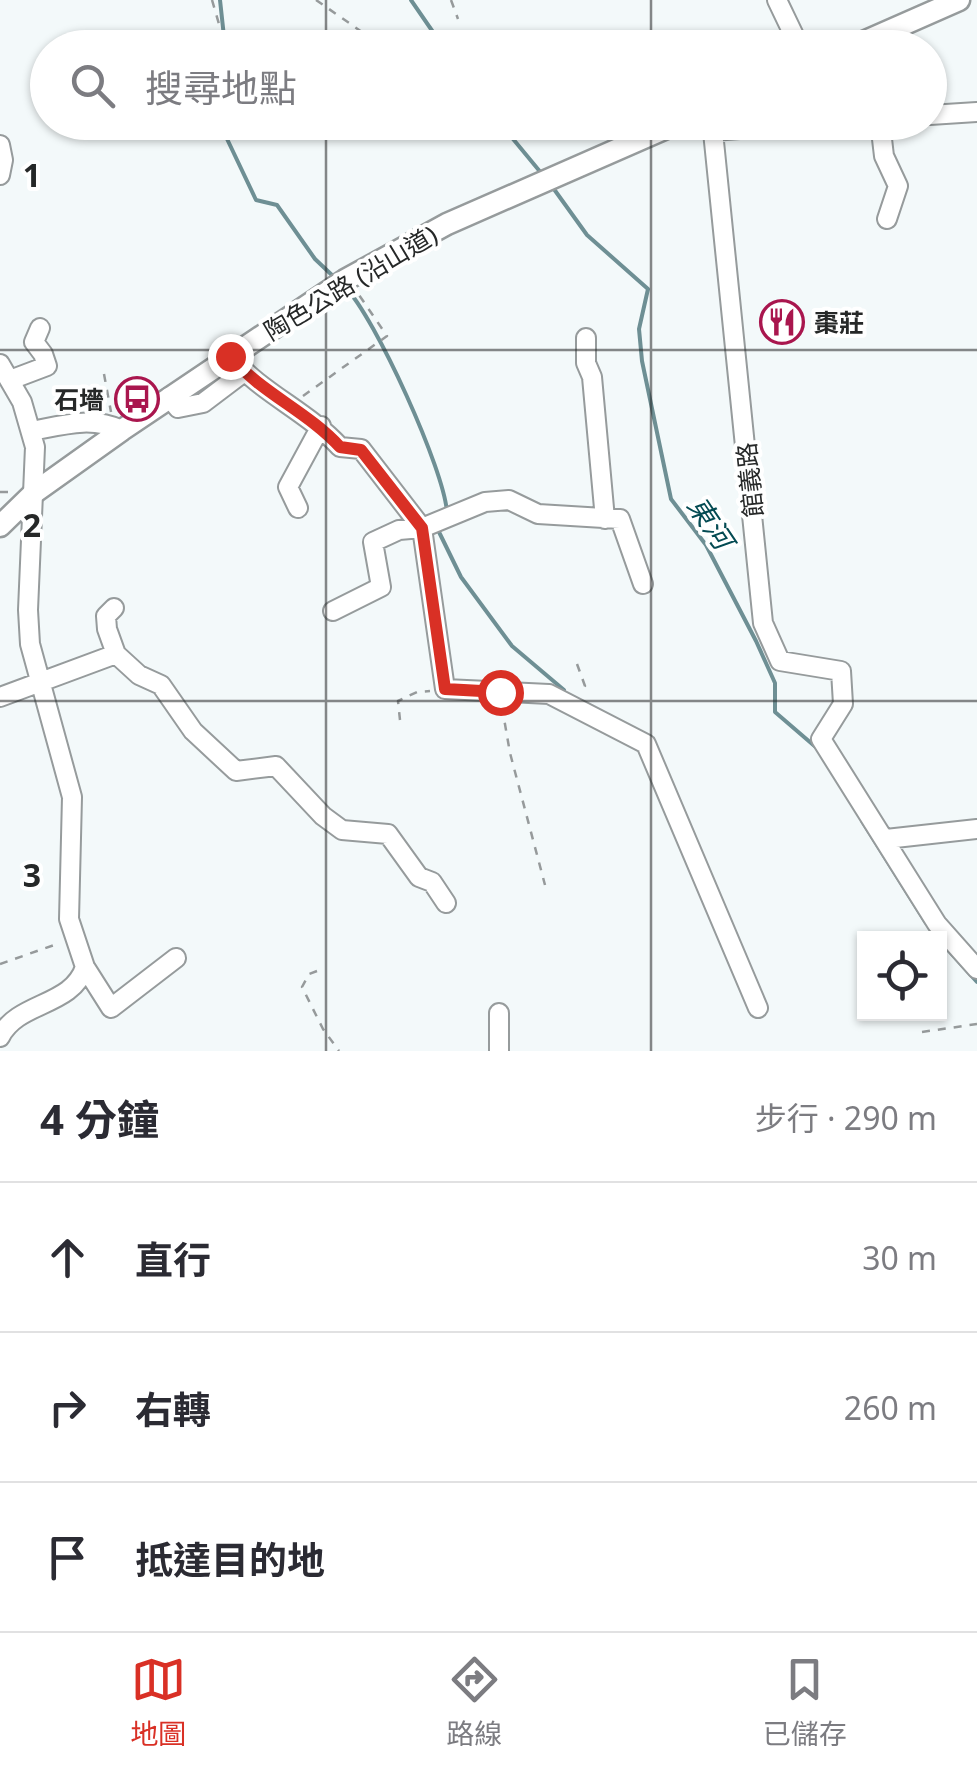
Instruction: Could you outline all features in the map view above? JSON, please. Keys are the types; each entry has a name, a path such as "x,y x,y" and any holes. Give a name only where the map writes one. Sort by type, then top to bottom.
{"main road":[{"path":"891,30 959,0"},
{"name":"陶色公路 (沿山道)","path":"0,526 35,492 169,397 237,364 343,281 447,224 638,140"}],"street":[{"path":"777,0 791,30"},
{"path":"947,115 977,112"},
{"name":"館義路","path":"714,140 763,622 780,660 841,671 843,704 822,739 937,924 977,969"},
{"path":"882,140 884,156 898,186 886,219"},
{"path":"0,145 0,175"},
{"path":"40,328 34,342 44,354 46,366 5,372 32,431 35,492 28,610 30,644 72,796 68,920 84,967 111,1008 176,958"},
{"path":"586,338 605,518"},
{"path":"237,364 252,382 291,404 340,447 361,450 422,528 445,689 550,694 646,744 758,1008"},
{"path":"32,431 89,420 122,430"},
{"path":"298,508 288,487 320,426"},
{"path":"333,610 381,587 373,542 400,530 422,528 485,502 510,500 538,514 620,519 643,584"},
{"path":"114,608 106,616 106,629 116,654 139,675 161,685 193,731 236,771 276,766 323,816 342,830 388,834 419,876 432,882 446,903"},
{"path":"0,697 116,654"},
{"path":"886,839 977,829"},
{"path":"0,1037 4,1028 20,1015 71,990 84,967"},
{"path":"499,1014 499,1051"}],"path":[{"path":"212,0 221,30"},
{"path":"316,0 360,30"},
{"path":"451,0 458,19"},
{"path":"291,404 387,336 343,281"},
{"path":"104,374 113,420 122,430"},
{"path":"573,706 584,686 577,664"},
{"path":"400,720 398,701 417,692 445,689"},
{"path":"500,692 510,753 545,885"},
{"path":"0,964 28,957 74,937"},
{"path":"317,971 309,974 302,987 339,1051"},
{"path":"922,1032 977,1024"}],"waterway":[{"path":"220,0 223,30"},
{"name":"東河","path":"411,0 432,30"},
{"path":"228,140 256,200 277,205 315,259 334,277"},
{"name":"東河","path":"514,140 542,174"},
{"name":"東河","path":"551,185 587,235 648,289 639,329 642,361 671,499 706,545 756,641 775,683 775,712 818,749"},
{"path":"345,287 373,329 422,431 447,513"},
{"path":"442,526 439,532 461,577 512,646 564,690"},
{"name":"東河","path":"862,821 926,923"},
{"name":"東河","path":"947,949 977,982"}],"place":[{"name":"棗莊","path":"782,322"},
{"name":"石墻","path":"137,399"}],"route":[{"path":"230,356 252,382 291,404 340,447 361,450 422,528 445,689 500,692"}]}
